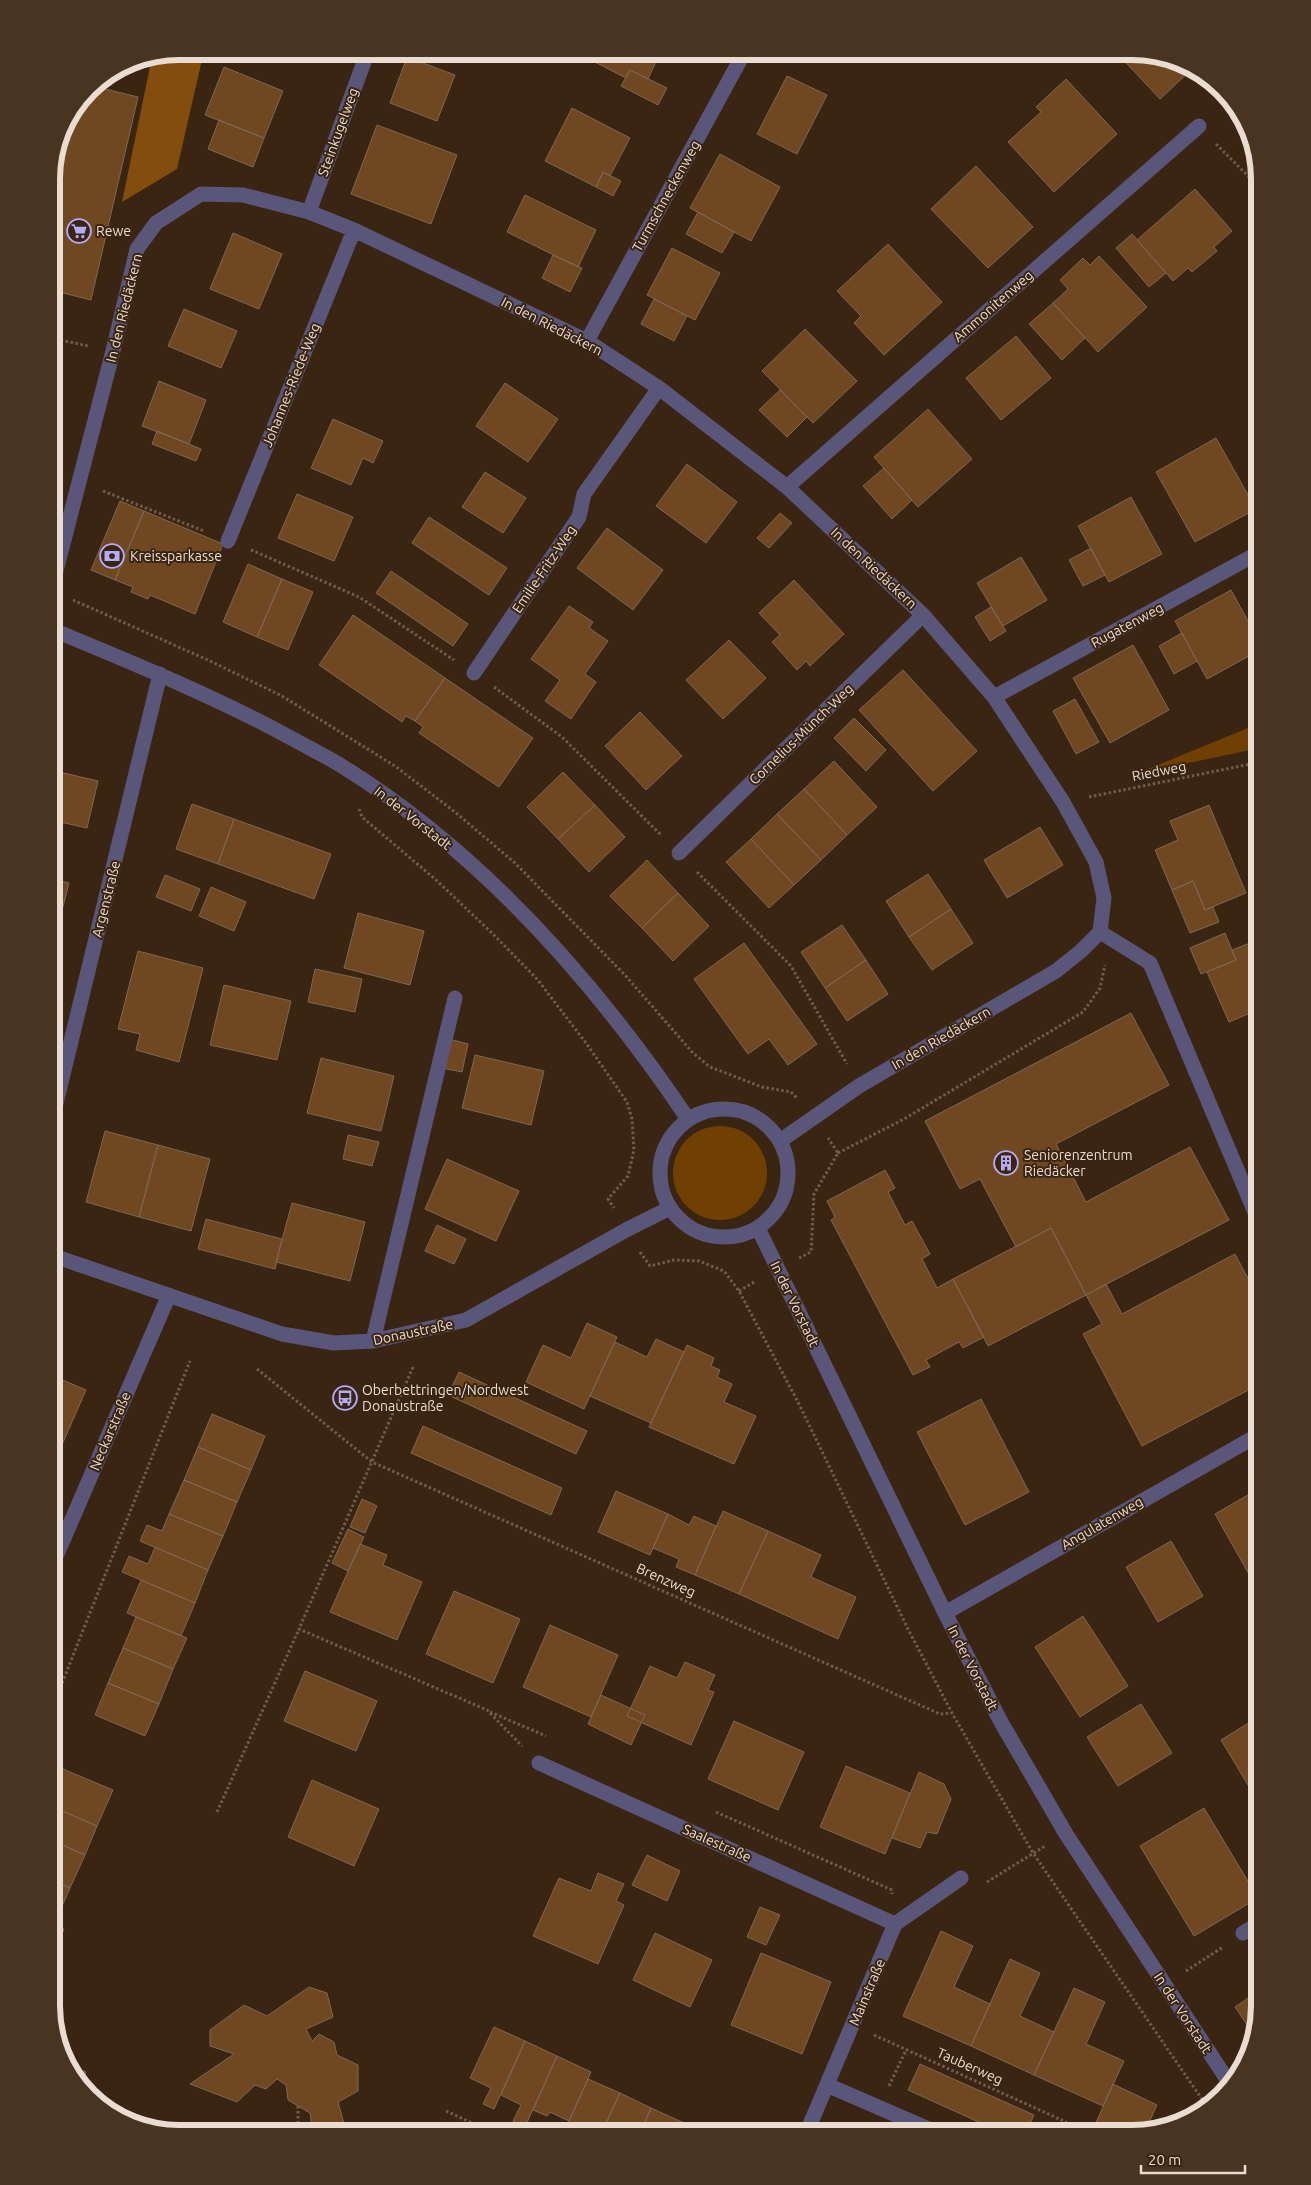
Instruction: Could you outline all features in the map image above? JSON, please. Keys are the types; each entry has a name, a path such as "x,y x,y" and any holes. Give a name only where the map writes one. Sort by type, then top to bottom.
{"street":[{"name":"Steinkugelweg","path":"309,212 365,60"},
{"name":"Turmschneckenweg","path":"587,342 740,60"},
{"name":"Ammonitenweg","path":"787,487 1199,126"},
{"name":"In den Riedäckern","path":"60,558 137,249 156,223 200,194 243,195 309,212 354,230 587,342 659,388 787,487 923,615 994,696 1064,802 1096,862 1104,898 1100,932 1082,951 1056,971 859,1086 780,1141"},
{"name":"Johannes-Riede-Weg","path":"228,541 354,230"},
{"name":"Emilie-Fritz-Weg","path":"474,673 579,517 584,494 659,388"},
{"name":"Rugatenweg","path":"994,696 1251,557"},
{"name":"Cornelius-Münch-Weg","path":"679,854 923,615"},
{"name":"In der Vorstadt","path":"60,632 160,674 258,720 345,767 422,822 488,879 547,939 604,1005 660,1078 688,1119"},
{"name":"Argenstraße","path":"60,1087 160,674"},
{"path":"1100,932 1150,963 1251,1203"},
{"path":"373,1341 455,998"},
{"path":"728,1109 748,1114 767,1125 780,1141 787,1160 788,1179 783,1198 773,1215 758,1228 739,1235 720,1237 700,1232 683,1222 670,1208 662,1189 660,1170 664,1150 673,1133 688,1119 707,1110 728,1109"},
{"name":"Donaustraße","path":"60,1258 282,1334 334,1343 373,1341 466,1320 626,1230 670,1208"},
{"name":"In der Vorstadt","path":"758,1228 945,1612 1001,1722 1066,1834 1226,2078"},
{"name":"Neckarstraße","path":"60,1547 169,1295"},
{"name":"Angulatenweg","path":"945,1612 1251,1439"},
{"name":"Saalestraße","path":"538,1763 895,1924"},
{"path":"895,1924 961,1878"},
{"name":"Mainstraße","path":"810,2125 895,1924"},
{"path":"1243,1933 1251,1928"},
{"path":"827,2085 919,2125"}],"path":[{"path":"1199,126 1251,179"},
{"path":"60,340 113,351"},
{"path":"79,481 228,541 359,597 474,673 562,736 791,966 859,1086"},
{"name":"Riedweg","path":"1064,802 1251,764"},
{"path":"345,767 362,817 435,879 537,979 586,1043 627,1102 632,1119 634,1150 628,1176 608,1199 650,1266 674,1260 699,1261 724,1271 739,1291 799,1404 908,1629 952,1712 1033,1853 1203,2101"},
{"path":"739,1291 811,1252 814,1194 838,1153 904,1119 1083,1012 1100,988 1105,966 1100,932"},
{"path":"815,1116 838,1153"},
{"path":"60,1688 190,1361"},
{"path":"217,1812 413,1367"},
{"name":"Brenzweg","path":"257,1369 372,1462 940,1714 952,1712"},
{"path":"299,1628 487,1710 538,1763"},
{"path":"961,1878 988,1882 1033,1853"},
{"path":"1164,1985 1243,1933"},
{"name":"Tauberweg","path":"853,2026 1066,2122 1065,2125"},
{"path":"298,2106 298,2125"},
{"path":"446,2111 475,2124"}],"shaded area":[{"path":"202,60 177,169 122,202 151,63 164,61"},
{"path":"1251,727 1251,750 1136,774"},
{"path":"720,1126 738,1130 753,1140 763,1155 767,1173 763,1191 753,1206 738,1216 720,1220 702,1216 687,1206 677,1191 673,1173 677,1155 687,1140 702,1130"}],"building":[{"path":"406,60 415,60 455,75 437,121 390,103"},
{"path":"591,60 657,60 648,79 630,70 626,78"},
{"path":"1123,60 1155,62 1187,73 1160,99"},
{"path":"224,67 283,91 264,138 205,115"},
{"path":"630,70 667,88 658,105 621,86"},
{"path":"787,76 827,95 797,154 757,134"},
{"path":"1066,79 1117,134 1054,192 1008,142 1041,112 1036,107"},
{"name":"Rewe","path":"103,88 138,97 91,300 60,292 60,171 64,148 76,120 95,95"},
{"path":"572,108 630,138 610,176 603,172 596,187 545,161"},
{"path":"219,120 264,138 253,167 208,149"},
{"path":"377,125 457,155 431,224 351,194"},
{"path":"720,154 780,187 751,241 690,208"},
{"path":"976,166 1033,227 988,268 931,209"},
{"path":"603,172 621,181 613,196 596,187"},
{"path":"1195,189 1232,231 1214,247 1217,251 1192,272 1188,268 1173,281 1137,240"},
{"path":"525,195 596,230 578,267 507,232"},
{"path":"698,212 734,232 722,253 686,234"},
{"path":"233,233 282,254 259,309 210,289"},
{"path":"1132,234 1166,273 1149,287 1116,248"},
{"path":"888,244 942,302 884,355 854,323 861,316 837,291"},
{"path":"672,248 720,273 695,320 647,295"},
{"path":"553,255 582,268 570,292 542,278"},
{"path":"1099,256 1147,307 1098,352 1053,303 1068,289 1060,280 1083,258 1090,265"},
{"path":"654,299 687,316 674,341 641,324"},
{"path":"1053,303 1085,338 1062,360 1029,324"},
{"path":"184,309 237,331 221,368 168,346"},
{"path":"805,329 857,381 813,423 762,371"},
{"path":"1016,336 1051,378 1001,420 966,378"},
{"path":"159,381 206,400 189,444 142,426"},
{"path":"505,383 558,419 528,462 476,426"},
{"path":"780,390 807,417 787,437 759,410"},
{"path":"928,409 972,459 918,507 874,457"},
{"path":"333,419 383,441 373,463 363,458 351,485 311,468"},
{"path":"157,431 201,449 196,461 152,444"},
{"path":"1216,438 1251,500 1251,512 1195,542 1156,472"},
{"path":"687,464 737,502 706,543 656,506"},
{"path":"884,468 912,500 892,519 863,486"},
{"path":"485,472 526,498 503,533 462,507"},
{"path":"297,494 353,517 334,561 278,538"},
{"path":"1131,497 1162,554 1109,582 1078,526"},
{"path":"120,501 144,511 115,580 91,570"},
{"path":"144,511 223,544 195,614 150,595 148,599 131,592 133,587 115,580"},
{"path":"780,513 792,523 769,548 757,538"},
{"path":"429,517 507,568 489,595 412,543"},
{"path":"607,528 663,570 633,610 577,568"},
{"path":"1091,548 1105,575 1083,586 1069,560"},
{"path":"1021,557 1047,600 1003,626 977,583"},
{"path":"248,564 282,579 257,637 223,622"},
{"path":"391,571 468,624 453,646 376,593"},
{"path":"282,579 313,592 288,650 257,637"},
{"path":"794,580 844,634 810,666 806,661 797,670 772,642 780,635 759,613"},
{"path":"1231,590 1251,627 1251,655 1207,679 1175,621"},
{"path":"569,606 593,622 589,628 608,641 585,674 596,682 571,719 545,701 560,680 531,659"},
{"path":"991,607 1006,631 990,641 975,617"},
{"path":"353,615 445,678 415,721 406,716 402,722 319,665"},
{"path":"1182,633 1197,661 1174,674 1159,646"},
{"path":"729,640 766,678 723,719 686,680"},
{"path":"1133,645 1169,710 1110,743 1073,678"},
{"path":"903,670 977,751 933,791 859,710"},
{"path":"445,678 533,738 499,787 419,733 423,727 415,721"},
{"path":"1075,699 1099,742 1076,754 1053,711"},
{"path":"640,712 682,756 646,790 605,746"},
{"path":"854,718 886,750 866,771 834,738"},
{"path":"834,761 877,807 847,835 804,789"},
{"path":"60,772 98,781 87,828 60,822"},
{"path":"563,772 595,805 558,839 527,807"},
{"path":"804,789 847,835 821,860 777,814"},
{"path":"192,804 234,819 218,864 176,849"},
{"path":"595,805 625,837 589,872 558,839"},
{"path":"1209,805 1246,893 1205,910 1193,881 1172,890 1155,850 1178,840 1170,821"},
{"path":"777,814 821,860 794,885 751,839"},
{"path":"234,819 331,854 314,899 218,864"},
{"path":"1040,827 1063,865 1007,898 984,860"},
{"path":"751,839 794,885 769,908 726,862"},
{"path":"647,860 678,893 642,928 610,896"},
{"path":"928,874 951,909 909,937 886,901"},
{"path":"165,875 200,889 191,911 156,897"},
{"path":"60,880 69,883 60,918"},
{"path":"1193,881 1205,910 1213,907 1219,922 1190,933 1172,890"},
{"path":"211,887 246,902 234,931 199,916"},
{"path":"678,893 709,926 673,961 642,928"},
{"path":"951,909 973,943 932,970 909,937"},
{"path":"358,913 424,931 410,985 344,968"},
{"path":"842,925 866,960 825,988 801,952"},
{"path":"1225,933 1236,960 1201,974 1190,948"},
{"path":"744,943 817,1044 788,1065 769,1039 748,1054 694,979"},
{"path":"1251,943 1251,1013 1229,1022 1207,972 1236,960 1232,950"},
{"path":"138,951 203,968 179,1062 136,1050 140,1034 118,1029"},
{"path":"866,960 888,994 847,1021 825,988"},
{"path":"315,969 362,979 355,1012 308,1002"},
{"path":"224,985 291,1001 277,1060 210,1045"},
{"name":"Seniorenzentrum Riedäcker","path":"1131,1013 1169,1085 1056,1144 1086,1202 1190,1147 1229,1220 1086,1295 1051,1228 1016,1247 980,1179 960,1189 925,1121"},
{"path":"449,1039 468,1044 462,1072 442,1068"},
{"path":"475,1055 544,1071 531,1125 462,1108"},
{"path":"321,1058 394,1076 381,1131 307,1113"},
{"path":"105,1131 158,1145 139,1217 86,1202"},
{"path":"348,1135 379,1142 372,1166 343,1159"},
{"path":"158,1145 210,1159 191,1231 139,1217"},
{"path":"447,1159 519,1191 496,1241 425,1209"},
{"path":"885,1170 895,1188 888,1192 905,1225 912,1221 930,1254 922,1259 937,1288 953,1279 984,1337 963,1348 959,1342 926,1360 930,1367 913,1375 831,1220 835,1217 827,1201"},
{"path":"292,1203 365,1222 350,1281 276,1262"},
{"path":"206,1219 282,1239 275,1269 198,1249"},
{"path":"437,1225 466,1239 454,1264 425,1251"},
{"path":"1051,1228 1086,1295 988,1346 953,1279"},
{"path":"1235,1254 1251,1284 1251,1389 1142,1446 1083,1334 1102,1324 1086,1295 1106,1284 1122,1314"},
{"path":"587,1323 617,1337 584,1409 526,1382 543,1345 571,1358"},
{"path":"656,1339 684,1352 651,1423 590,1396 615,1342 647,1357"},
{"path":"687,1345 714,1358 711,1366 720,1370 717,1377 732,1384 724,1402 756,1416 734,1464 649,1427"},
{"path":"459,1372 587,1431 576,1454 448,1395"},
{"path":"60,1379 86,1390 60,1449"},
{"path":"981,1399 1029,1492 965,1525 917,1432"},
{"path":"212,1414 265,1436 251,1470 198,1447"},
{"path":"423,1426 562,1488 551,1515 411,1453"},
{"path":"198,1447 251,1470 237,1502 184,1480"},
{"path":"184,1480 237,1502 223,1536 169,1514"},
{"path":"616,1491 668,1514 650,1555 598,1532"},
{"path":"1251,1493 1251,1576 1250,1576 1215,1514"},
{"path":"362,1499 377,1506 365,1533 350,1527"},
{"path":"723,1511 768,1531 739,1594 695,1575"},
{"path":"169,1514 223,1536 208,1570 140,1541 147,1525 162,1531"},
{"path":"668,1514 689,1525 694,1516 716,1526 695,1575 676,1567 679,1559 653,1548"},
{"path":"348,1529 364,1537 348,1571 332,1563"},
{"path":"768,1531 821,1555 811,1577 856,1597 838,1639 739,1594"},
{"path":"1171,1541 1203,1596 1158,1622 1126,1567"},
{"path":"360,1544 387,1555 383,1565 422,1582 397,1640 330,1612"},
{"path":"155,1547 208,1570 195,1603 122,1572 129,1556 148,1564"},
{"path":"141,1580 195,1603 181,1636 127,1613"},
{"path":"454,1591 520,1619 493,1683 426,1654"},
{"path":"1083,1616 1128,1686 1080,1717 1035,1647"},
{"path":"136,1617 187,1638 173,1669 123,1648"},
{"path":"550,1625 618,1655 591,1717 523,1687"},
{"path":"123,1648 173,1669 159,1704 108,1683"},
{"path":"685,1662 715,1675 708,1690 714,1692 691,1745 627,1716 650,1666 677,1678"},
{"path":"305,1671 377,1701 356,1751 284,1721"},
{"path":"108,1683 159,1704 145,1736 95,1715"},
{"path":"601,1695 645,1715 631,1745 588,1724"},
{"path":"1141,1704 1172,1753 1118,1786 1087,1737"},
{"path":"734,1721 804,1752 778,1810 708,1779"},
{"path":"1251,1722 1251,1790 1221,1740"},
{"path":"846,1766 910,1793 885,1854 820,1827"},
{"path":"60,1768 113,1790 97,1826 60,1810"},
{"path":"919,1772 944,1784 951,1799 937,1834 927,1832 920,1848 892,1838"},
{"path":"312,1780 379,1809 354,1866 288,1837"},
{"path":"1204,1808 1251,1886 1251,1902 1194,1936 1140,1846"},
{"path":"60,1810 97,1826 85,1855 60,1844"},
{"path":"60,1844 85,1855 70,1888 60,1884"},
{"path":"647,1855 680,1871 667,1901 632,1885"},
{"path":"598,1873 624,1884 616,1901 624,1905 598,1964 533,1936 559,1878 591,1891"},
{"path":"60,1884 70,1888 60,1911"},
{"path":"760,1907 780,1915 766,1945 747,1937"},
{"path":"60,1927 64,1929 60,1938"},
{"path":"941,1931 973,1946 954,1987 990,2004 971,2046 903,2016"},
{"path":"655,1933 712,1960 690,2007 633,1980"},
{"path":"761,1953 831,1982 802,2054 731,2025"},
{"path":"1010,1959 1040,1973 1020,2016 1054,2032 1034,2075 971,2046"},
{"path":"309,1987 327,1993 333,2017 306,2029 312,2041 319,2034 334,2042 337,2055 358,2065 358,2091 338,2102 344,2125 312,2125 310,2113 288,2100 286,2085 277,2079 266,2089 255,2085 237,2102 190,2084 234,2054 210,2046 210,2030 244,2005 267,2016"},
{"path":"1074,1988 1105,2002 1086,2044 1124,2061 1103,2106 1034,2075"},
{"path":"1251,1996 1249,2027 1235,2007"},
{"path":"494,2027 525,2041 494,2109 483,2104 491,2088 470,2078"},
{"path":"525,2041 557,2056 526,2125 513,2121 521,2105 501,2095"},
{"path":"557,2056 591,2072 569,2121 550,2112 547,2116 533,2110"},
{"path":"920,2064 1034,2115 1029,2125 985,2125 908,2090"},
{"path":"78,2069 86,2072 84,2077"},
{"path":"588,2079 620,2093 605,2125 567,2125"},
{"path":"1113,2084 1157,2105 1148,2124 1095,2125"},
{"path":"620,2093 651,2108 644,2125 605,2125"},
{"path":"651,2108 682,2122 681,2125 644,2125"}],"place":[{"name":"Rewe","path":"79,231"},
{"name":"Kreissparkasse","path":"112,556"},
{"name":"Seniorenzentrum Riedäcker","path":"1006,1163"},
{"name":"Oberbettringen/Nordwest Donaustraße","path":"345,1398"}]}
